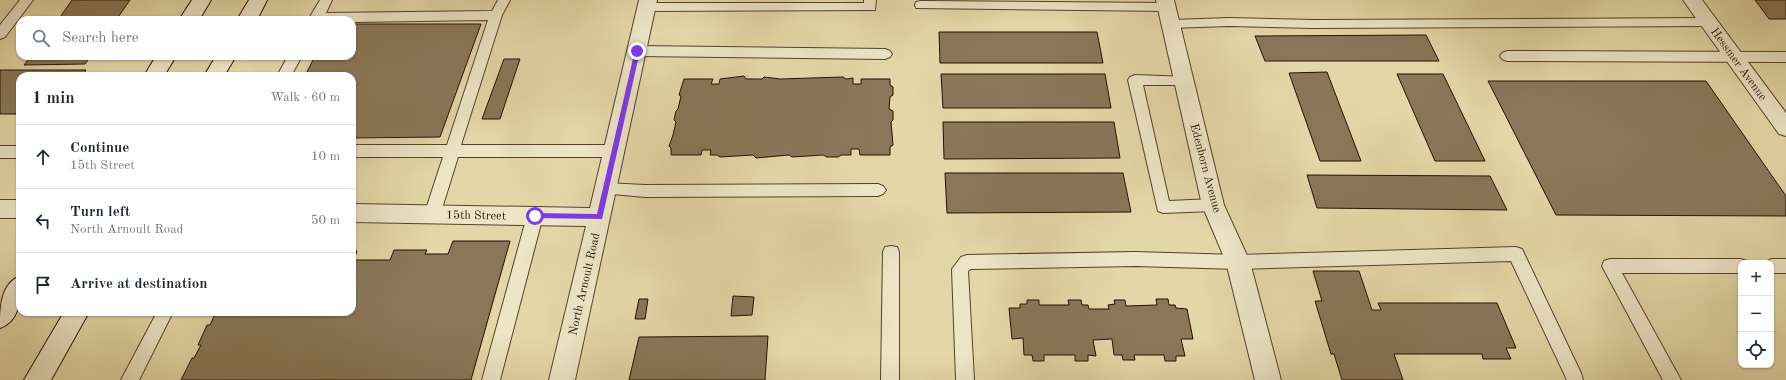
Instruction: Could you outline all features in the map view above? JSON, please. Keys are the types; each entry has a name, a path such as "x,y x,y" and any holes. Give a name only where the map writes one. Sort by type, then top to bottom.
{"street":[{"path":"192,16 202,0"},
{"path":"249,16 258,0"},
{"name":"Hessmer Avenue","path":"1692,0 1786,128"},
{"name":"North Arnoult Road","path":"562,380 647,3"},
{"name":"Edenborn Avenue","path":"1167,10 1213,205 1238,262 1268,380"},
{"path":"156,72 164,60"},
{"path":"216,72 224,60"},
{"path":"0,208 16,209"},
{"name":"15th Street","path":"356,213 599,217"},
{"path":"0,318 16,292"},
{"path":"37,380 75,316"}],"lane":[{"path":"0,34 27,0"},
{"path":"318,16 326,0"},
{"path":"432,214 496,15 504,0"},
{"path":"647,3 870,7 870,0"},
{"path":"921,5 1708,22"},
{"path":"356,18 496,15"},
{"path":"637,51 885,54"},
{"path":"1507,56 1786,57"},
{"path":"286,72 293,60"},
{"path":"1184,80 1135,80 1163,207 1213,205"},
{"path":"356,151 614,151"},
{"path":"0,152 16,152"},
{"path":"606,189 645,191 878,190"},
{"path":"491,380 535,216"},
{"path":"890,380 891,252"},
{"path":"965,380 960,269 967,262 1135,259 1238,262 1516,254 1575,378"},
{"path":"1672,380 1610,266 1738,266"},
{"path":"1774,266 1786,266"},
{"path":"130,380 163,316"}],"building":[{"path":"72,0 130,0 119,16 61,16"},
{"path":"1755,0 1786,0 1786,19 1769,19"},
{"path":"356,24 481,24 440,137 356,138 356,72 307,72 313,60 356,60"},
{"path":"939,32 1097,32 1103,63 940,63"},
{"path":"1426,35 1439,61 1265,61 1255,36"},
{"path":"504,59 520,59 500,119 482,119"},
{"path":"28,60 88,60 85,64 24,65"},
{"path":"0,70 86,70 85,72 16,72 16,114 0,114"},
{"path":"1327,72 1361,161 1320,161 1289,73"},
{"path":"941,74 1105,74 1111,108 943,108"},
{"path":"1397,74 1443,74 1485,161 1435,161"},
{"path":"744,76 746,79 762,79 764,77 780,79 843,77 846,79 853,78 853,84 861,84 861,79 890,79 890,85 893,87 893,95 890,97 889,109 893,111 893,120 891,122 893,145 890,147 890,155 860,155 859,149 851,149 851,155 841,155 838,157 827,157 823,155 792,157 789,155 756,158 753,155 720,157 717,155 710,155 711,150 702,150 701,155 671,155 671,148 669,146 676,122 674,120 678,109 681,96 679,95 684,79 713,79 711,84 719,84 720,79"},
{"path":"1488,81 1706,81 1786,196 1786,216 1556,215"},
{"path":"943,122 1114,122 1120,158 944,159"},
{"path":"945,173 1123,173 1131,212 947,213"},
{"path":"1307,175 1490,176 1507,210 1317,208"},
{"path":"453,241 510,241 471,380 181,380 192,358 194,358 201,345 198,345 207,325 210,325 214,316 356,316 356,260 390,260 394,250 427,250 425,254 448,254"},
{"path":"1313,271 1359,271 1372,310 1381,310 1378,303 1497,303 1516,348 1506,348 1511,359 1483,359 1482,354 1394,354 1403,380 1342,380 1334,354 1331,354 1315,301 1322,301"},
{"path":"733,296 754,297 752,315 731,316"},
{"path":"639,299 648,299 645,319 635,319"},
{"path":"1156,299 1168,299 1169,305 1175,305 1176,308 1187,309 1193,339 1181,339 1185,356 1176,356 1176,361 1165,361 1164,355 1134,355 1135,360 1123,360 1122,355 1114,355 1112,339 1093,340 1096,356 1088,355 1088,361 1075,361 1075,355 1044,355 1044,361 1033,361 1032,355 1024,355 1023,338 1012,339 1009,308 1020,308 1020,304 1027,304 1027,300 1039,300 1039,305 1069,305 1068,300 1081,300 1082,305 1088,305 1089,309 1109,309 1108,305 1115,304 1114,300 1125,300 1126,306 1157,305"},
{"path":"768,336 765,380 629,380 639,337"}],"route":[{"path":"535,216 599,217 637,51"}]}
